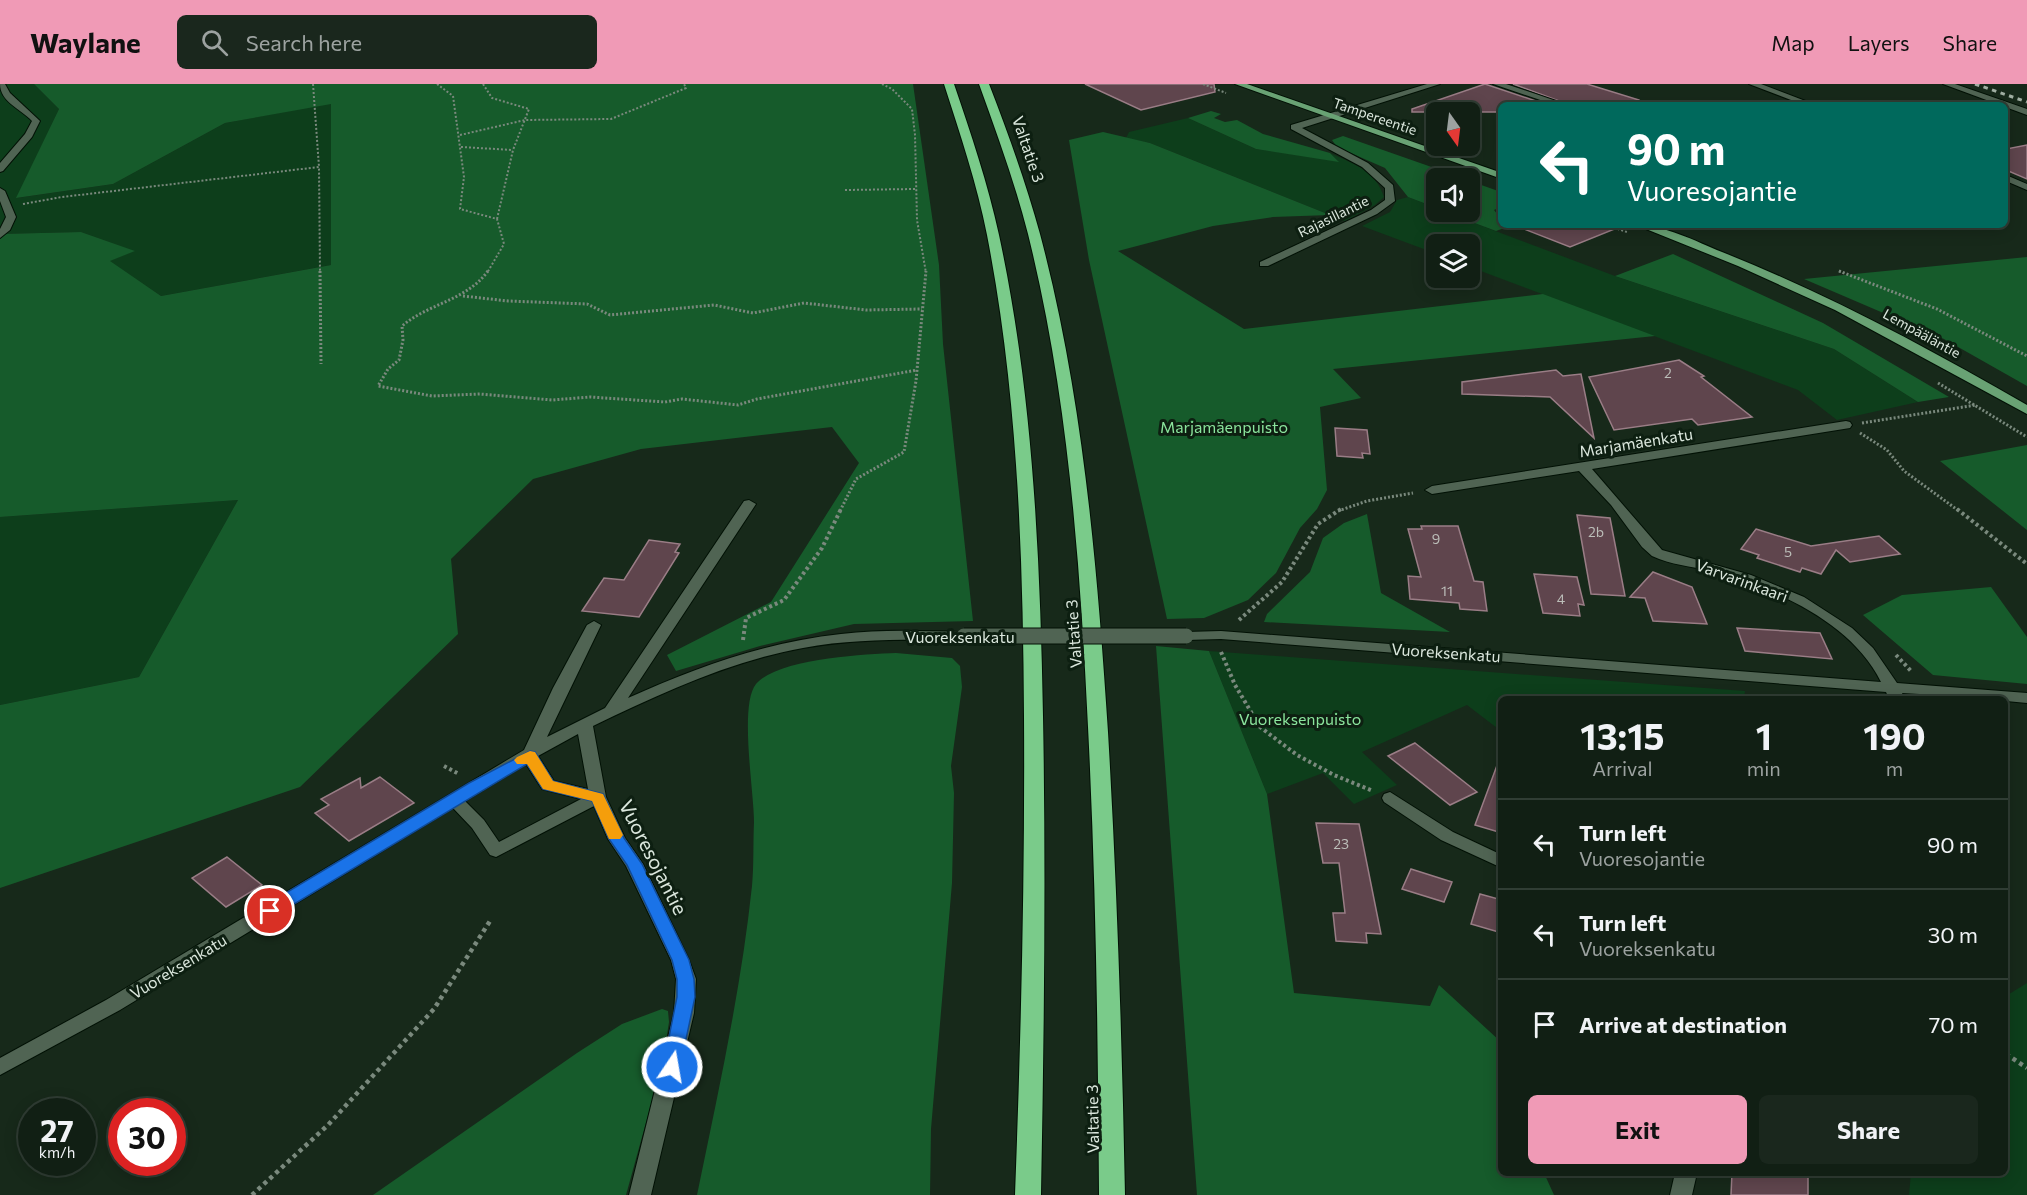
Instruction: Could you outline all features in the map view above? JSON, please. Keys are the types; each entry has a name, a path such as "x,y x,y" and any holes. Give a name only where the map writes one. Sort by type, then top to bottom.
{"highway":[{"path":"949,84 969,136 985,191 1004,286 1021,406 1032,602 1035,835 1028,1195"},
{"name":"Valtatie 3","path":"984,84 1023,190 1047,285 1070,416 1090,601 1104,835 1112,1195"}],"main road":[{"name":"Tampereentie","path":"1239,84 1498,175"},
{"name":"Lempääläntie","path":"1649,228 1799,287 1904,340 2027,410"}],"street":[{"path":"0,169 29,135 36,121 30,112 9,98 1,84"},
{"path":"1332,117 1436,84"},
{"path":"1497,84 1554,102"},
{"path":"1753,84 1804,102"},
{"path":"1947,84 1998,102"},
{"path":"2008,105 2027,112"},
{"name":"Rajasillantie","path":"1264,264 1374,212 1390,201 1390,187 1376,173 1294,127 1332,117"},
{"path":"2008,179 2027,187"},
{"path":"0,191 10,207 12,216 10,225 0,235"},
{"name":"Marjamäenkatu","path":"1432,490 1846,425"},
{"name":"Varvarinkaari","path":"1582,467 1610,494 1654,552 1745,577 1798,600 1824,615 1858,642 1879,664 1895,693"},
{"path":"611,711 749,504"},
{"path":"530,756 561,688 594,625"},
{"name":"Vuoreksenkatu","path":"0,1067 113,1005 557,738 677,682 747,657 786,648 840,638 1186,636 1220,641 1895,693 1974,696"},
{"name":"Vuoreksenkatu","path":"2008,697 2027,698"},
{"path":"455,800 478,824 496,851 598,797 591,768 585,724"},
{"name":"Vuoresojantie","path":"530,756 548,785 598,797 617,839 634,864 680,960 686,979 684,1013 640,1195"},
{"path":"1390,798 1447,836 1498,860"},
{"path":"1681,1195 1685,1176"}],"path":[{"path":"313,84 319,167 321,364"},
{"path":"437,84 453,96 464,177 460,209 497,219"},
{"path":"483,84 492,98 529,109 513,150 497,219 504,244 491,270 462,296 418,311 402,326 403,340 399,360 388,369 378,386 432,396 480,394 552,400 590,397 665,402 682,399 738,405 757,399 917,370"},
{"path":"460,135 525,120 611,119 686,88 684,84"},
{"path":"738,645 743,640 746,618 784,600 822,548 856,479 904,452 917,370 926,274 916,220 915,135 912,109 892,89 882,84"},
{"path":"461,147 513,150"},
{"path":"10,207 62,197 319,167"},
{"path":"845,190 915,189"},
{"path":"1615,228 1634,234"},
{"path":"1839,271 1937,309 2027,356"},
{"path":"462,296 508,301 587,304 610,315 714,305 753,313 804,303 866,310 922,309"},
{"path":"1936,382 2027,437"},
{"path":"1846,425 1975,405"},
{"path":"1846,425 1887,450 1904,471 2027,564"},
{"path":"1390,798 1334,775 1297,755 1260,727 1235,685 1220,641 1286,576 1305,542 1327,517 1346,508 1388,496 1432,490"},
{"path":"252,1195 328,1125 434,1009 490,921"},
{"path":"2008,1055 2027,1068"}],"green space":[{"path":"0,84 34,84 59,109 17,198 113,184 225,123 331,103 331,265 161,296 109,261 134,251 81,232 0,234"},
{"path":"34,84 913,84 939,265 943,344 973,621 854,624 760,646 676,671 667,655 771,602 859,463 832,427 641,449 533,479 451,559 458,634 300,787 0,888 0,705 139,677 238,500 0,517 0,234 81,232 135,251 110,261 161,296 331,265 331,104 225,123 113,184 16,198 59,109"},
{"path":"1211,111 1221,114 1214,118 1225,122 1237,120 1263,134 1330,153 1339,162 1256,149 1188,118"},
{"path":"1188,118 1256,149 1338,161 1330,153 1363,169 1375,180 1384,197 1375,205 1345,221 1150,143 1126,138 1129,132"},
{"name":"Marjamäenpuisto","path":"1103,132 1150,143 1330,215 1273,217 1213,226 1118,251 1244,329 1543,294 1655,336 1333,369 1361,398 1320,407 1327,490 1317,509 1300,528 1276,573 1248,600 1204,618 1167,619 1089,260 1069,140"},
{"path":"1343,136 1434,168 1426,168 1426,204 1408,197 1385,168 1337,147 1332,140"},
{"path":"1480,185 1498,191 1498,208 1494,210 1498,215 1498,228 1504,228 1496,231 1472,222 1480,222"},
{"path":"1408,197 1426,204 1426,222 1472,222 1615,276 1834,349 1918,402 1837,420 1798,390 1480,271 1480,234 1426,234 1426,250 1362,226 1390,212 1397,200"},
{"path":"1673,254 1823,323 1949,397 1918,402 1834,349 1615,276"},
{"path":"2027,257 2027,386 1944,339 1804,279"},
{"path":"2027,445 2027,530 1940,461"},
{"path":"238,500 139,677 0,705 0,517"},
{"path":"1367,514 1381,593 1450,632 1264,622 1267,614 1310,572 1323,538 1344,523"},
{"path":"1991,587 2027,637 2027,684 1933,675 1863,615 1902,595"},
{"path":"1156,646 1209,651 1267,794 1294,993 1430,1006 1439,985 1498,1039 1498,1176 1545,1176 1554,1195 1197,1195"},
{"name":"Vuoreksenpuisto","path":"1209,651 1745,691 1744,696 1498,696 1498,729 1467,705 1362,752 1397,785 1354,804 1323,773 1267,794"},
{"path":"896,653 952,658 960,666 962,687 951,766 954,793 952,883 931,1129 930,1195 697,1195 735,1003 752,886 754,822 748,729 751,695 756,684 767,676 801,663"},
{"path":"2027,983 2027,1195 1909,1195 1911,1176 2008,1176 2008,995"},
{"path":"662,1009 668,1011 669,1022 663,1061 626,1195 373,1195 622,1024"}],"building":[{"path":"1085,84 1214,84 1215,92 1141,110"},
{"path":"1485,84 1539,102 1498,102 1498,112 1480,112 1480,102 1432,102"},
{"path":"1513,84 1587,84 1639,100 1639,102 1562,102"},
{"path":"1426,104 1426,112 1412,112 1412,109"},
{"path":"2027,145 2027,179 2008,171 2008,149"},
{"path":"1522,228 1617,228 1570,247"},
{"path":"1679,360 1704,376 1701,377 1752,417 1698,425 1692,419 1614,430 1589,377"},
{"path":"1556,370 1563,376 1581,374 1594,438 1550,397 1462,394 1462,382"},
{"path":"1335,428 1367,430 1370,454 1362,453 1363,458 1337,456"},
{"path":"1577,515 1610,518 1625,596 1591,594"},
{"path":"1421,526 1458,526 1474,581 1483,582 1487,611 1460,609 1459,603 1410,599 1408,576 1421,577 1408,529 1422,529"},
{"path":"1756,529 1811,546 1879,536 1900,554 1850,562 1836,550 1821,574 1802,568 1800,572 1757,558 1759,555 1741,549"},
{"path":"649,540 680,544 675,552 679,553 639,617 582,611 604,578 624,580"},
{"path":"1653,572 1692,587 1707,624 1653,621 1645,598 1630,597"},
{"path":"1534,574 1577,577 1584,605 1578,604 1580,616 1543,613"},
{"path":"1737,628 1820,633 1832,659 1745,651"},
{"path":"1415,743 1477,792 1450,805 1388,756"},
{"path":"1498,763 1498,832 1475,825"},
{"path":"380,777 414,803 349,841 315,813 329,805 321,799 360,778 361,788"},
{"path":"1316,823 1359,824 1381,934 1366,933 1367,943 1336,941 1333,913 1345,913 1339,863 1323,863"},
{"path":"227,857 262,885 226,907 192,878"},
{"path":"1411,869 1452,882 1444,902 1402,889"},
{"path":"1480,894 1498,899 1498,932 1471,924"},
{"path":"1732,1176 1808,1176 1808,1195 1731,1195"}],"railway":[{"path":"1975,84 2027,102"}],"slow traffic":[{"path":"522,760 530,756 548,785 598,797 615,835"}],"route":[{"path":"270,911 530,756 548,785 598,797 617,839 634,864 680,960 686,979 686,997 672,1067"}]}
